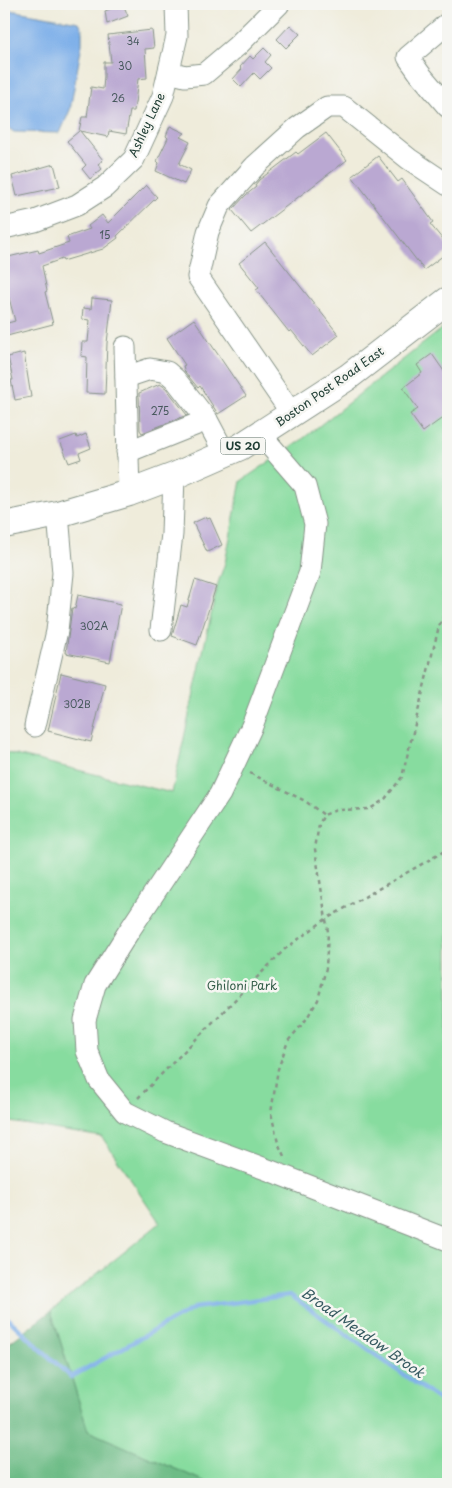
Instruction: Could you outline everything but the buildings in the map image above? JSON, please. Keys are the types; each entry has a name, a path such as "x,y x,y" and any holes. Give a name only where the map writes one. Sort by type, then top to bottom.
{"main road":[{"name":"Boston Post Road East","path":"4,525 58,514 129,493 174,476 240,447 375,358 448,300"}],"street":[{"name":"Ashley Lane","path":"4,228 35,221 77,205 106,187 134,159 163,96 177,36 176,4"},
{"path":"168,72 184,76 204,74 237,46 279,4"},
{"path":"448,24 408,58 448,107"},
{"path":"292,414 198,277 208,232 219,206 255,166 297,128 327,107 344,107 409,159 448,185"},
{"path":"125,347 129,493"},
{"path":"126,377 150,370 167,372 175,379 207,420 225,454"},
{"path":"127,452 207,420"},
{"path":"261,434 305,486 315,524 310,572 252,726 220,794 95,985 85,1020 87,1051 99,1080 125,1112 165,1132 448,1240"},
{"path":"161,630 172,534 174,476"},
{"path":"35,726 57,631 63,573 58,514"}],"path":[{"path":"276,1173 287,1161 278,1143 271,1113 278,1069 288,1041 306,1021 318,1000 326,968 328,932 315,849 319,824 324,815 336,810 370,809 385,799 402,777 439,626 448,606"},
{"path":"234,764 305,801 324,815"},
{"path":"125,1112 285,949 326,919 448,849"}],"green space":[{"name":"Ghiloni Park","path":"448,324 448,1484 210,1484 88,1431 51,1311 160,1223 102,1137 4,1121 4,752 172,793 218,583 225,563 241,481 300,441"},
{"path":"51,1311 88,1431 210,1484 4,1484 4,1347"}],"water":[{"path":"4,9 79,22 82,28 82,44 70,110 60,133 14,132 4,125"}],"waterway":[{"name":"Broad Meadow Brook","path":"4,1315 71,1377 194,1308 290,1295 448,1406"}]}
